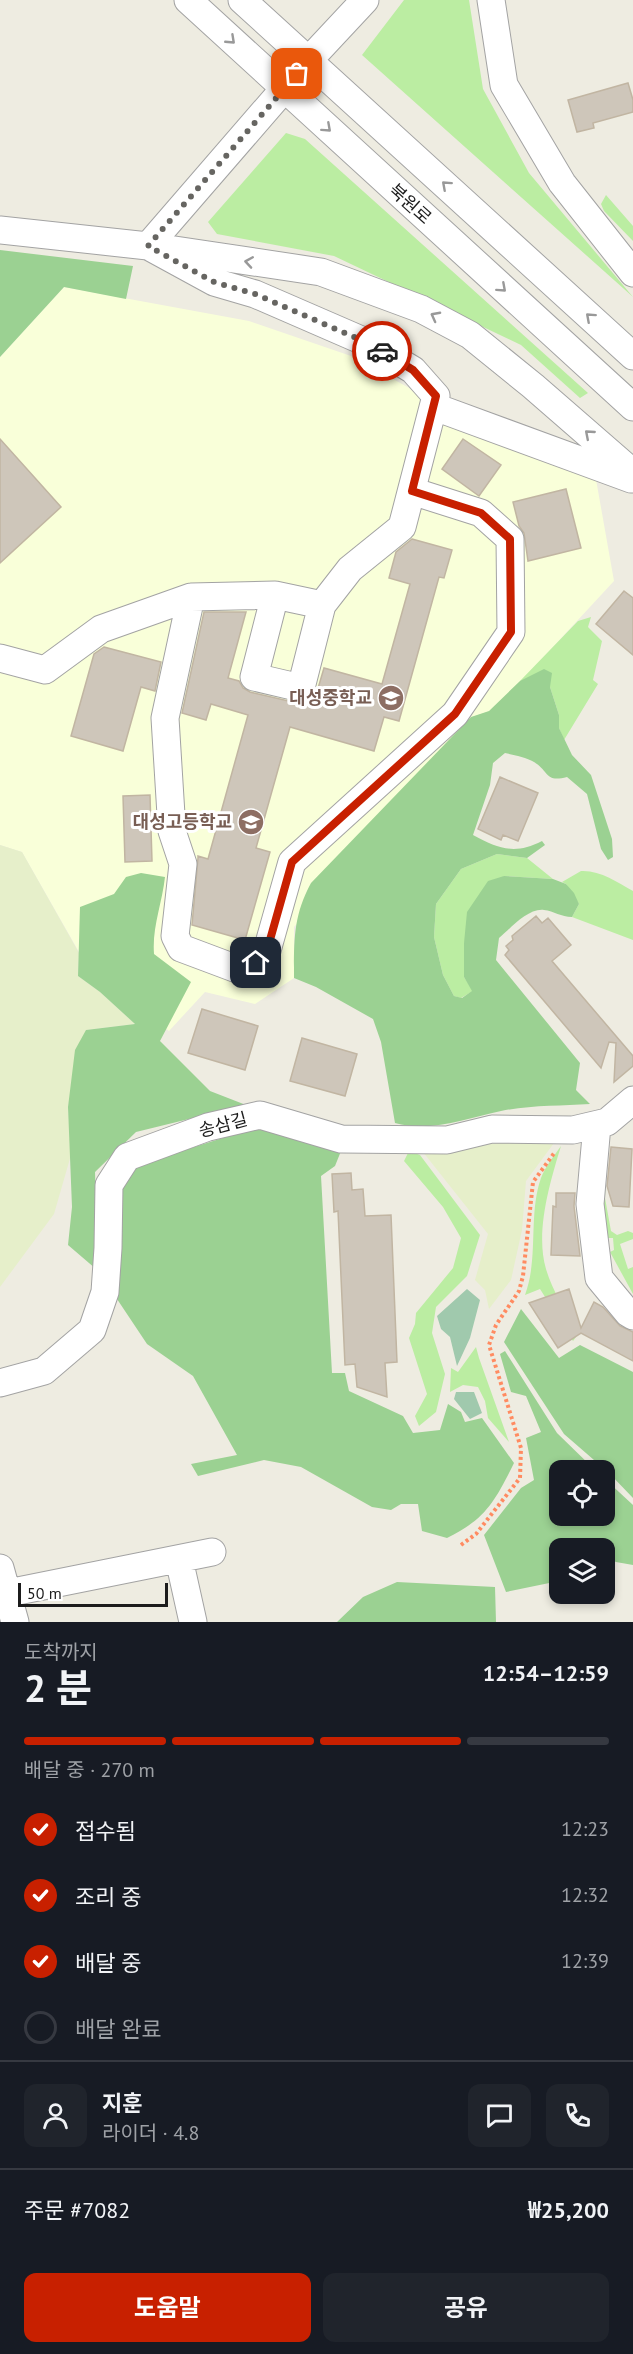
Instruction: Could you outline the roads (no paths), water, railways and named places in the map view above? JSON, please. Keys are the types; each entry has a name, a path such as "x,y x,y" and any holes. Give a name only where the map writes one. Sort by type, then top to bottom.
{"street":[{"name":"북원로","path":"188,0 633,407"},
{"name":"북원로","path":"242,0 633,356"},
{"path":"148,246 309,60 365,0"},
{"path":"491,0 504,85 562,183 633,273"},
{"path":"0,230 148,246 321,272 421,309 470,335 633,473"},
{"path":"148,246 214,282 255,294 368,343 413,370 436,396 402,527 350,569 321,605 301,688 254,676 275,595"},
{"path":"435,407 633,480"},
{"path":"191,597 165,718 172,831 183,864 175,936 181,948 245,972 266,954 292,862 455,714 511,632 510,539 481,513 412,491"},
{"path":"0,658 45,670 101,629 191,597 275,595 321,605"},
{"path":"633,1100 607,1122 585,1128 590,1204 600,1278 628,1313 633,1316"},
{"name":"송삼길","path":"0,1383 44,1371 92,1330 105,1292 109,1185 127,1157 208,1127 260,1115 341,1140 447,1140 492,1129 585,1128"},
{"path":"8,1593 212,1552"},
{"path":"179,1559 193,1622"},
{"path":"0,1568 15,1622"}],"place":[{"name":"대성중학교","path":"391,698"},
{"name":"대성고등학교","path":"251,822"}]}
